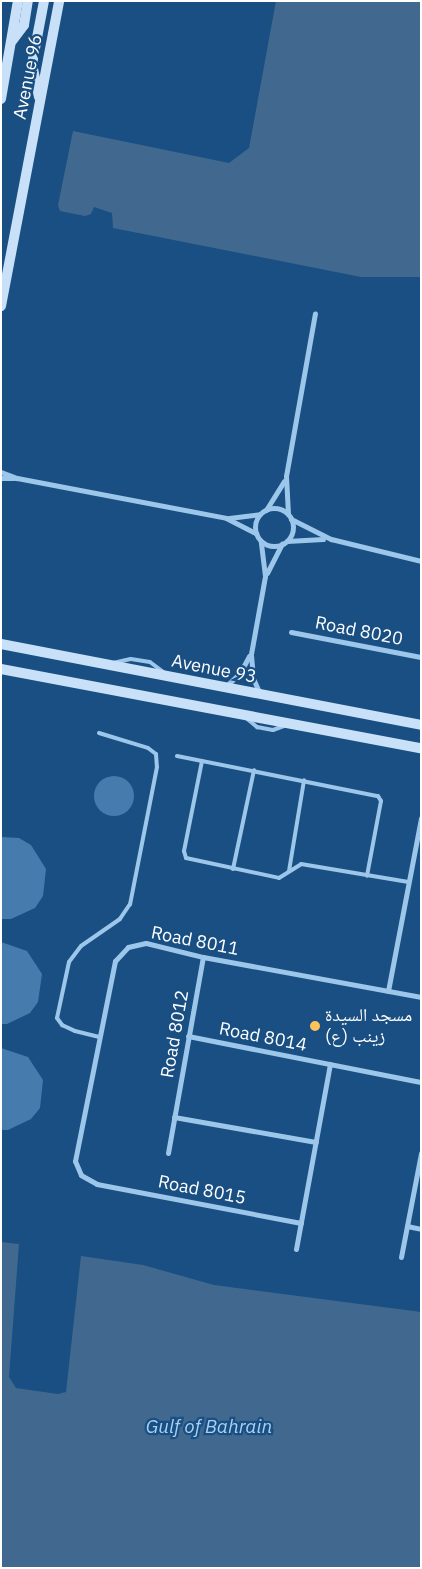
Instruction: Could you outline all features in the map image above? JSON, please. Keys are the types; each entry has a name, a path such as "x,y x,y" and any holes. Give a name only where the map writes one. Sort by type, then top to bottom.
{"street":[{"name":"Avenue 96","path":"1,99 18,1"},
{"path":"12,41 24,24 28,1"},
{"path":"40,101 32,64 44,1"},
{"name":"Avenue 96","path":"1,306 59,1"},
{"path":"265,576 292,530 289,517 286,476 315,314"},
{"path":"1,472 17,478 226,518 256,533 261,540 271,546 285,542 331,540"},
{"path":"256,533 256,520 286,476"},
{"path":"1,478 17,478"},
{"path":"226,518 279,509 289,517 331,540 421,562"},
{"path":"261,540 265,576 250,654 252,678 261,695"},
{"name":"Road 8020","path":"291,632 421,657"},
{"path":"1,636 15,647"},
{"name":"Avenue 93","path":"1,644 421,725"},
{"path":"224,687 240,673 250,654"},
{"path":"1,669 242,713 419,749"},
{"path":"388,991 421,818"},
{"name":"Road 8011","path":"97,1184 81,1175 76,1161 112,969 120,953 128,947 146,943 203,957 421,997"},
{"name":"Road 8012","path":"168,1153 203,957"},
{"name":"Road 8014","path":"188,1036 421,1082"},
{"path":"296,1249 330,1064"},
{"path":"174,1117 316,1142"},
{"path":"401,1257 421,1153"},
{"name":"Road 8015","path":"97,1184 301,1223"},
{"path":"407,1226 421,1229"}],"lane":[{"path":"99,733 148,748 156,754 157,767 130,904 120,919 81,946 68,962 57,1018 62,1025 75,1032 99,1037"},
{"path":"177,756 378,796 381,801 366,876"},
{"path":"202,761 184,851 186,858 195,862 279,878 301,864 409,882"},
{"path":"233,869 254,770"},
{"path":"289,872 304,780"}],"water":[{"path":"276,1 421,1 421,277 361,277 113,228 112,213 94,207 91,214 85,216 60,211 58,205 73,131 229,163 249,148"},
{"name":"Gulf of Bahrain","path":"1,1242 19,1244 9,1377 16,1388 58,1394 66,1392 81,1256 143,1265 214,1285 421,1312 421,1568 1,1568"}],"building":[{"path":"114,776 128,782 134,796 128,810 114,816 100,810 94,796 100,782"},
{"path":"1,837 19,838 31,845 46,869 43,896 35,908 11,919 1,919"},
{"path":"1,942 27,951 42,974 38,1002 30,1013 7,1024 1,1024"},
{"path":"1,1048 28,1057 43,1080 40,1108 31,1119 8,1130 1,1130"}],"place":[{"name":"مسجد السيدة زينب (ع)","path":"315,1026"}]}
